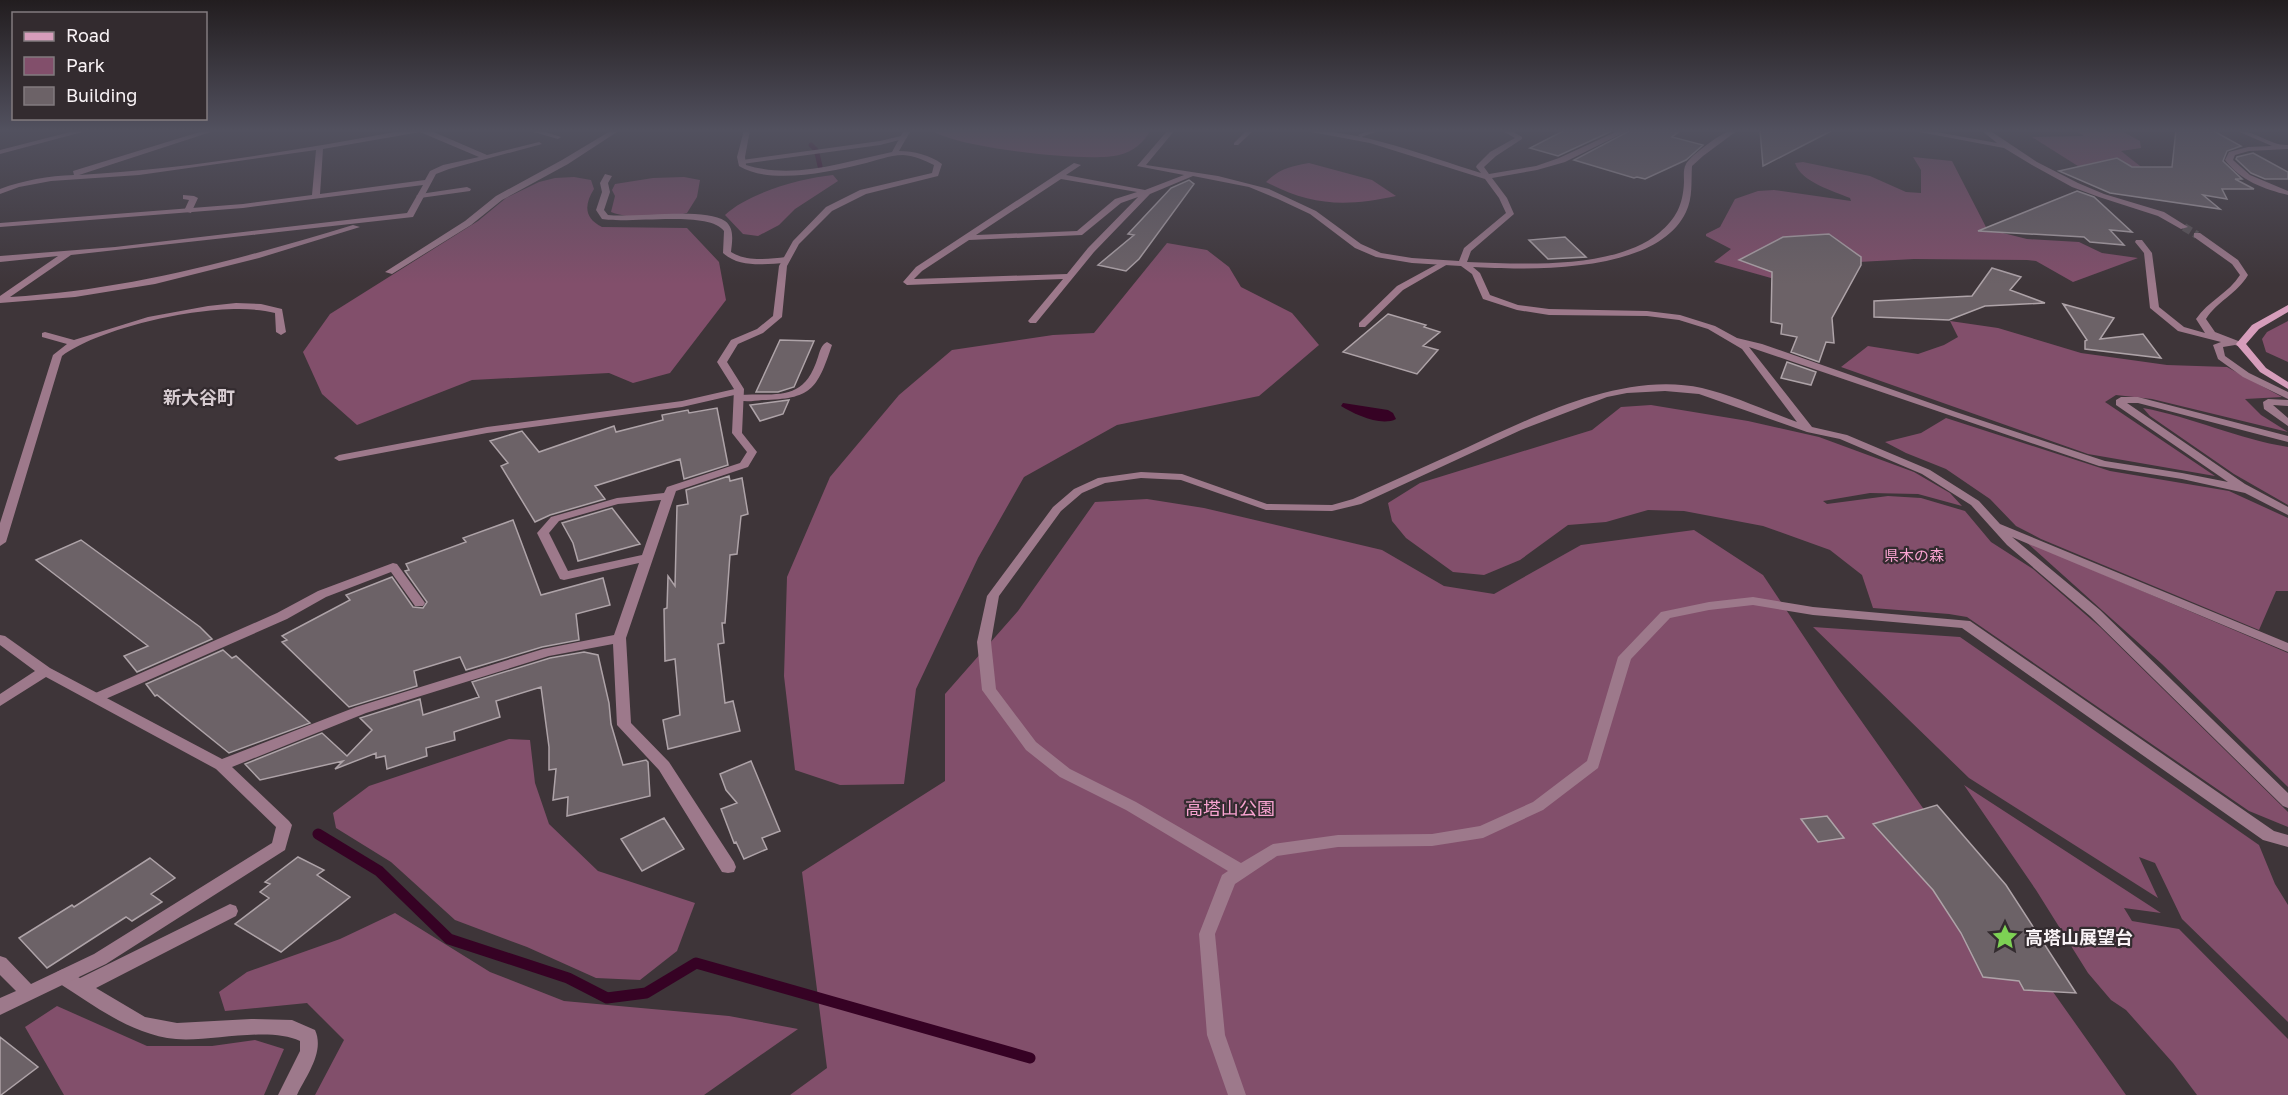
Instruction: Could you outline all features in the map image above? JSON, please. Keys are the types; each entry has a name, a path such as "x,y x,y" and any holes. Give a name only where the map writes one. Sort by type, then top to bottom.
{"street":[{"path":"0,192 17,184 31,181"},
{"path":"316,197 317,181"},
{"path":"389,272 468,223 500,198 529,181"},
{"path":"605,181 606,192 600,210 605,217 619,220 696,218 714,220 721,223 728,231 727,253 732,257 749,261 786,260"},
{"path":"728,867 664,766 624,725 619,638 671,489 744,465 752,452 736,433 739,394 722,362 734,342 760,331 777,317 783,266 796,243 829,209 863,192 907,181"},
{"path":"1050,181 919,270 907,282 1070,276"},
{"path":"1086,181 1147,192"},
{"path":"972,238 1079,233 1118,201 1175,181"},
{"path":"1228,181 1245,184 1305,208 1355,244 1377,254 1422,264 1553,266 1604,259 1648,244 1666,233 1679,218 1686,204 1687,181"},
{"path":"1462,264 1467,250 1510,214 1503,198 1489,181"},
{"path":"2070,181 2090,192 2164,213 2184,227"},
{"path":"2257,181 2288,193"},
{"path":"0,225 188,211 428,182"},
{"path":"0,259 410,215 428,182"},
{"path":"420,196 467,189"},
{"path":"1033,321 1091,250 1147,192"},
{"path":"186,197 194,198 188,211"},
{"path":"0,300 83,294 183,276 274,252 384,218"},
{"path":"2197,235 2235,262 2244,275 2239,286 2206,310 2201,319 2205,328 2217,339"},
{"path":"2139,242 2148,253 2156,308 2181,329 2241,344 2263,370 2288,386"},
{"path":"0,300 70,253"},
{"path":"1362,325 1400,288 1444,264"},
{"path":"1462,264 1476,273 1486,297 1504,306 1534,310 1648,313 1683,318 1714,329 1743,346 1793,412 1811,430"},
{"path":"0,542 58,355 74,343 136,325 215,307 240,305 270,307 279,311 281,332"},
{"path":"2241,344 2246,334 2255,326 2288,308"},
{"path":"45,335 74,343"},
{"path":"1733,340 1760,346 1952,414 2103,464 2182,476 2248,490"},
{"path":"2241,344 2218,345 2221,357 2246,375 2288,396"},
{"path":"339,458 488,430 682,404 739,394 784,395 804,391 815,378 827,345"},
{"path":"1241,871 1131,806 1065,773 1031,746 989,690 984,642 993,596 1057,509 1078,491 1102,480 1141,475 1182,477 1266,507 1332,508 1357,502 1517,428 1604,395 1627,390 1665,388 1700,392 1811,430 1843,437 1926,472 1975,503 2011,542 2095,613 2288,802"},
{"path":"2288,439 2138,400 2121,400 2120,403 2248,490 2288,512"},
{"path":"2288,403 2268,402 2268,406 2288,423"},
{"path":"648,557 564,576 543,533 555,519 617,501 668,496"},
{"path":"1996,525 2288,648"},
{"path":"96,698 282,616 322,594 393,567 419,603"},
{"path":"1237,1095 1216,1035 1207,934 1228,880 1273,850 1338,841 1432,840 1483,832 1538,806 1593,764 1625,657 1666,615 1709,606 1753,601 1813,611 1965,624 2269,836 2288,841"},
{"path":"221,765 361,710 548,652 619,638"},
{"path":"0,639 45,671 221,765 284,825 279,846 100,959 0,1007"},
{"path":"0,700 45,671"},
{"path":"80,987 231,911"},
{"path":"0,963 29,993"},
{"path":"63,977 141,1024 177,1031 251,1027 292,1028 309,1036 309,1052 287,1095"}],"green space":[{"path":"591,181 594,189 588,200 588,211 592,220 602,227 687,228 719,262 726,300 670,373 633,383 609,373 472,380 357,425 322,394 303,352 330,314 478,221 506,198 539,182"},
{"path":"633,181 700,181 697,197 687,213 649,218 611,212 615,196 612,190 615,184"},
{"path":"799,181 838,181 795,209 779,225 758,236 743,234 725,215 747,200"},
{"path":"1374,181 1396,196 1361,202 1329,202 1298,196 1266,182"},
{"path":"1811,181 1881,181 1906,192 1921,193 1921,181 1962,181 1987,229 2027,239 2079,242 2102,253 2138,258 2073,282 2036,261 2027,260 1914,259 1840,263 1771,278 1714,262 1731,249 1706,236 1720,227 1735,199 1758,191 1774,190 1851,201 1850,198"},
{"path":"1167,243 1207,250 1229,267 1241,287 1292,313 1319,345 1259,396 1117,425 1024,477 978,558 916,689 904,784 840,785 795,770 784,676 787,577 830,477 899,395 952,350 1053,335 1094,333"},
{"path":"1950,321 1998,328 2081,353 2167,365 2227,367 2282,397 2245,399 2261,415 2288,432 2152,399 2116,395 2105,402 2215,476 2088,454 1841,367 1868,346 1918,354 1944,345 1958,337"},
{"path":"2288,321 2288,362 2266,352 2262,339 2267,332"},
{"name":"県木の森","path":"1651,405 1748,421 1819,437 1914,472 1950,493 1962,506 1918,494 1870,493 1823,501 1827,504 1888,496 1921,498 1965,511 1991,542 2033,569 2100,627 2288,812 2288,827 2249,811 1967,617 1873,608 1862,575 1830,550 1763,526 1684,511 1648,510 1606,522 1568,525 1520,560 1484,575 1453,572 1406,538 1392,521 1388,503 1420,483 1592,430 1621,407"},
{"path":"2143,408 2251,439 2288,447 2288,505 2234,474 2150,416"},
{"path":"1946,418 2110,471 2229,491 2288,518 2288,591 2276,591 2259,630 2041,539 2016,526 1990,499 1946,469 1885,442 1921,433"},
{"name":"高塔山公園","path":"1147,499 1204,508 1382,550 1444,586 1494,594 1581,545 1694,530 1763,575 1838,688 2126,1095 790,1095 827,1068 802,872 945,781 945,694 1018,611 1095,502"},
{"path":"2025,541 2288,653 2288,787 2162,664"},
{"path":"1813,627 1960,637 2259,845 2275,884 2288,905 2288,1022 2182,919 2155,863 2139,857 2158,898 1969,778"},
{"path":"509,739 530,740 535,783 549,824 598,871 695,903 677,951 640,980 596,978 527,947 455,920 391,862 336,828 333,813 369,786"},
{"path":"1964,785 2161,913 2124,908 2132,921 2179,929 2288,1039 2288,1095 2197,1095 2173,1063 2126,1010 2111,1000 2088,973 2036,890"},
{"path":"395,913 490,972 564,1001 729,1016 798,1029 704,1095 315,1095 344,1040 307,1003 225,1011 219,992 247,972 340,939"},
{"path":"57,1006 147,1046 212,1046 255,1040 284,1049 264,1095 64,1095 25,1027"}],"shaded area":[{"path":"1343,403 1388,410 1396,419 1375,421 1353,413 1341,406"}],"building":[{"path":"1187,181 1194,184 1139,259 1126,271 1098,265 1134,235 1128,234 1171,188"},
{"path":"2082,181 2239,181 2254,189 2222,189 2227,199 2203,195 2220,209 2110,193"},
{"path":"2077,191 2094,197 2132,232 2110,230 2124,245 2090,242 2084,237 1978,231"},
{"path":"1829,234 1861,257 1861,265 1832,318 1834,343 1826,342 1819,362 1791,352 1797,337 1781,334 1782,324 1771,322 1772,272 1739,260 1783,237"},
{"path":"1565,237 1586,257 1548,259 1529,240"},
{"path":"1992,268 2021,277 2010,290 2045,303 1985,306 1949,320 1874,317 1874,301 1972,296"},
{"path":"2063,304 2114,318 2100,339 2143,334 2161,358 2085,349 2087,340"},
{"path":"1388,314 1426,325 1424,327 1440,332 1423,346 1438,350 1417,374 1343,352"},
{"path":"780,340 814,341 794,387 778,392 756,392"},
{"path":"1787,362 1816,372 1811,385 1781,378"},
{"path":"789,400 783,414 760,421 750,405"},
{"path":"717,408 728,465 684,479 680,459 595,486 605,499 550,515 535,522 501,466 508,463 490,441 522,431 539,452 614,426 616,432 663,420 662,415"},
{"path":"729,476 730,481 742,478 748,514 741,516 737,554 730,555 725,623 722,623 724,643 718,644 725,703 733,701 740,731 668,749 663,720 680,715 675,659 665,661 664,609 667,608 668,576 675,586 677,506 688,504 686,490"},
{"path":"612,508 640,544 578,561 573,543 562,523"},
{"path":"513,520 541,595 603,578 610,605 576,614 579,640 542,647 466,670 460,657 414,671 417,686 349,707 282,642 287,640 282,636 350,600 346,595 392,577 413,607 423,608 427,602 405,571 409,570 406,564 466,542 463,538"},
{"path":"81,540 200,627 212,639 137,672 124,656 148,646 36,560"},
{"path":"223,650 232,658 236,656 310,723 229,753 157,695 155,696 146,684"},
{"path":"584,652 598,655 609,703 611,724 623,765 646,760 648,762 650,796 567,816 568,797 553,800 556,769 549,770 549,747 541,687 496,701 500,717 454,732 455,740 426,748 427,756 387,769 385,756 376,758 376,753 335,769 343,761 260,780 245,764 322,733 347,756 372,730 360,718 420,699 423,715 479,697 472,682 550,658"},
{"path":"751,761 780,831 762,838 767,849 744,859 736,842 734,843 721,809 737,803 726,790 720,774"},
{"path":"1937,805 2006,885 2076,993 2024,990 2019,981 1983,977 1961,933 1933,890 1873,824"},
{"path":"1827,816 1844,838 1818,842 1801,819"},
{"path":"664,818 684,849 642,871 621,839"},
{"path":"298,857 324,870 317,875 350,897 281,952 235,924 269,898 260,892 270,884 265,882"},
{"path":"150,858 175,878 151,894 162,902 132,921 126,917 47,968 19,938 72,905 74,907"},
{"path":"0,1037 38,1067 1,1095 0,1095"}],"waterway":[{"path":"318,834 379,871 449,939 568,978 607,998 646,993 696,963 1030,1058"}],"tunnel":[{"path":"2184,227 2197,235"}],"place":[{"name":"高塔山展望台","path":"2005,937"}],"district":[{"name":"新大谷町","path":"199,397"}]}
